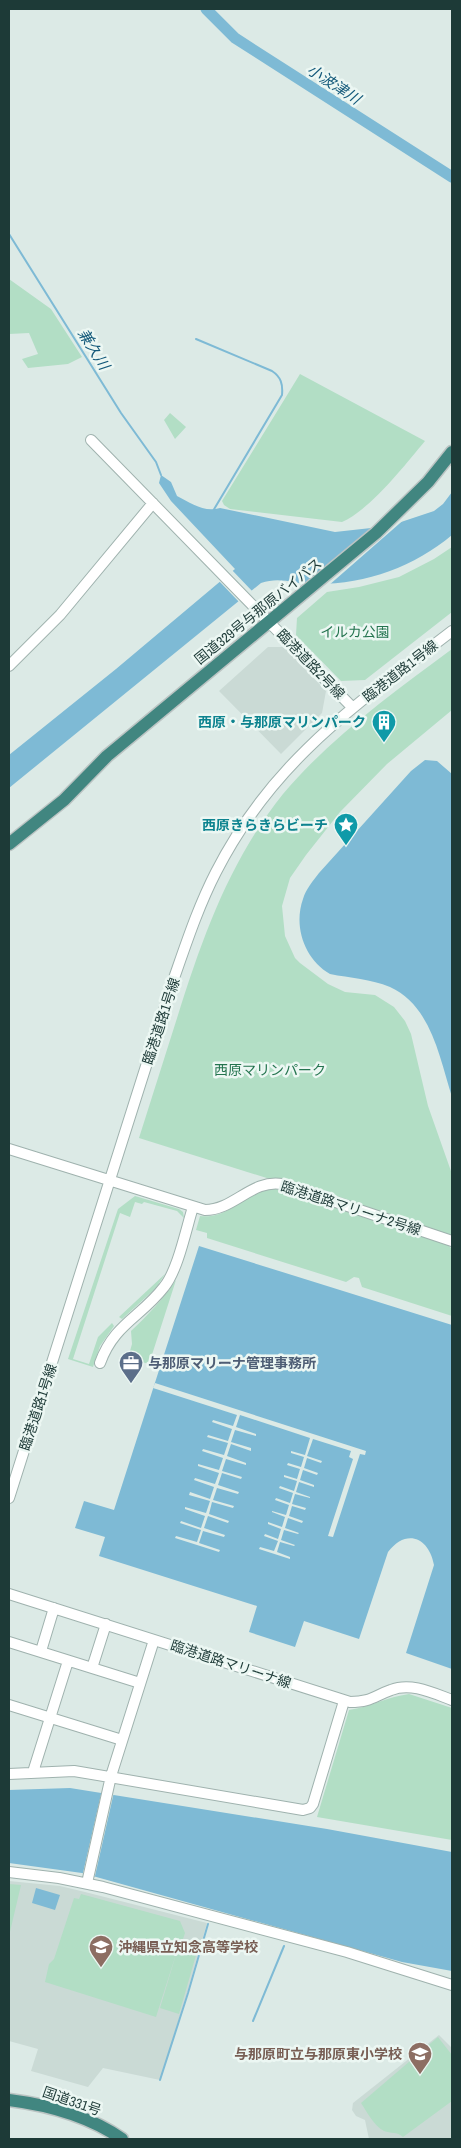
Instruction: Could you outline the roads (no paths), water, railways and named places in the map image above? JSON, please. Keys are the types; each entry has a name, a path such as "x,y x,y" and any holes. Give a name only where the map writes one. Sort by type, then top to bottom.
{"highway":[{"name":"国道329号与那原バイパス","path":"9,844 64,800 107,756 300,597 402,509 452,452"},
{"name":"国道329号与那原バイパス","path":"9,837 75,787"},
{"name":"国道331号","path":"9,2100 34,2104 71,2114 92,2122 122,2139"}],"street":[{"name":"臨港道路2号線","path":"91,440 270,621 352,708"},
{"path":"9,666 60,615 154,503"},
{"name":"臨港道路1号線","path":"9,1498 185,946 215,873 245,822 270,787 308,746 352,708 452,631"},
{"name":"臨港道路マリーナ2号線","path":"9,1149 205,1210 220,1209 259,1186 273,1183 452,1241"},
{"path":"100,1363 110,1340 160,1292 169,1280 193,1207"},
{"name":"臨港道路マリーナ線","path":"9,1594 344,1700 362,1702 375,1699 391,1690 406,1687 452,1700"},
{"path":"40,1652 54,1608"},
{"path":"92,1668 106,1624"},
{"path":"88,1878 111,1776 154,1640"},
{"path":"9,1642 140,1683"},
{"path":"33,1772 68,1661"},
{"path":"9,1774 74,1771 303,1810 310,1808 313,1804 344,1700"},
{"path":"9,1705 122,1740"},
{"path":"9,1872 88,1878 347,1952 452,1985"}],"water":[{"path":"161,475 171,482 177,496 203,508 220,508 335,532 389,526 434,511 443,504 452,492 452,535 405,565 369,577 332,583 306,584 274,580 261,583 9,788 9,755 116,669 235,569 171,501 159,483"},
{"path":"425,760 437,761 452,774 452,1097 432,1035 415,1006 404,995 383,984 330,974 321,968 308,952 303,942 299,921 304,895 319,873 411,771"},
{"path":"199,1246 452,1325 452,1669 406,1653 434,1565 427,1548 416,1539 402,1540 388,1552 359,1639 304,1621 295,1647 249,1632 257,1606 99,1556 105,1537 75,1528 84,1501 114,1510"},
{"path":"70,1788 327,1829 452,1852 452,1971 402,1962 82,1873 9,1863 9,1790"},
{"path":"36,1888 60,1895 55,1910 32,1903"}],"waterway":[{"name":"小波津川","path":"206,9 235,38 452,177"},
{"name":"兼久川","path":"9,234 121,413 156,462 161,475"},
{"path":"196,339 272,371 281,381 282,387 282,395 213,511"},
{"path":"160,2080 208,1924"},
{"path":"253,2021 284,1946"}],"place":[{"name":"西原・与那原マリンパーク","path":"384,743"},
{"name":"西原きらきらビーチ","path":"346,846"},
{"name":"与那原マリーナ管理事務所","path":"131,1384"},
{"name":"沖縄県立知念高等学校","path":"101,1968"},
{"name":"与那原町立与那原東小学校","path":"420,2075"}],"park label":[{"name":"イルカ公園","path":"355,632"},
{"name":"西原マリンパーク","path":"270,1070"}]}
